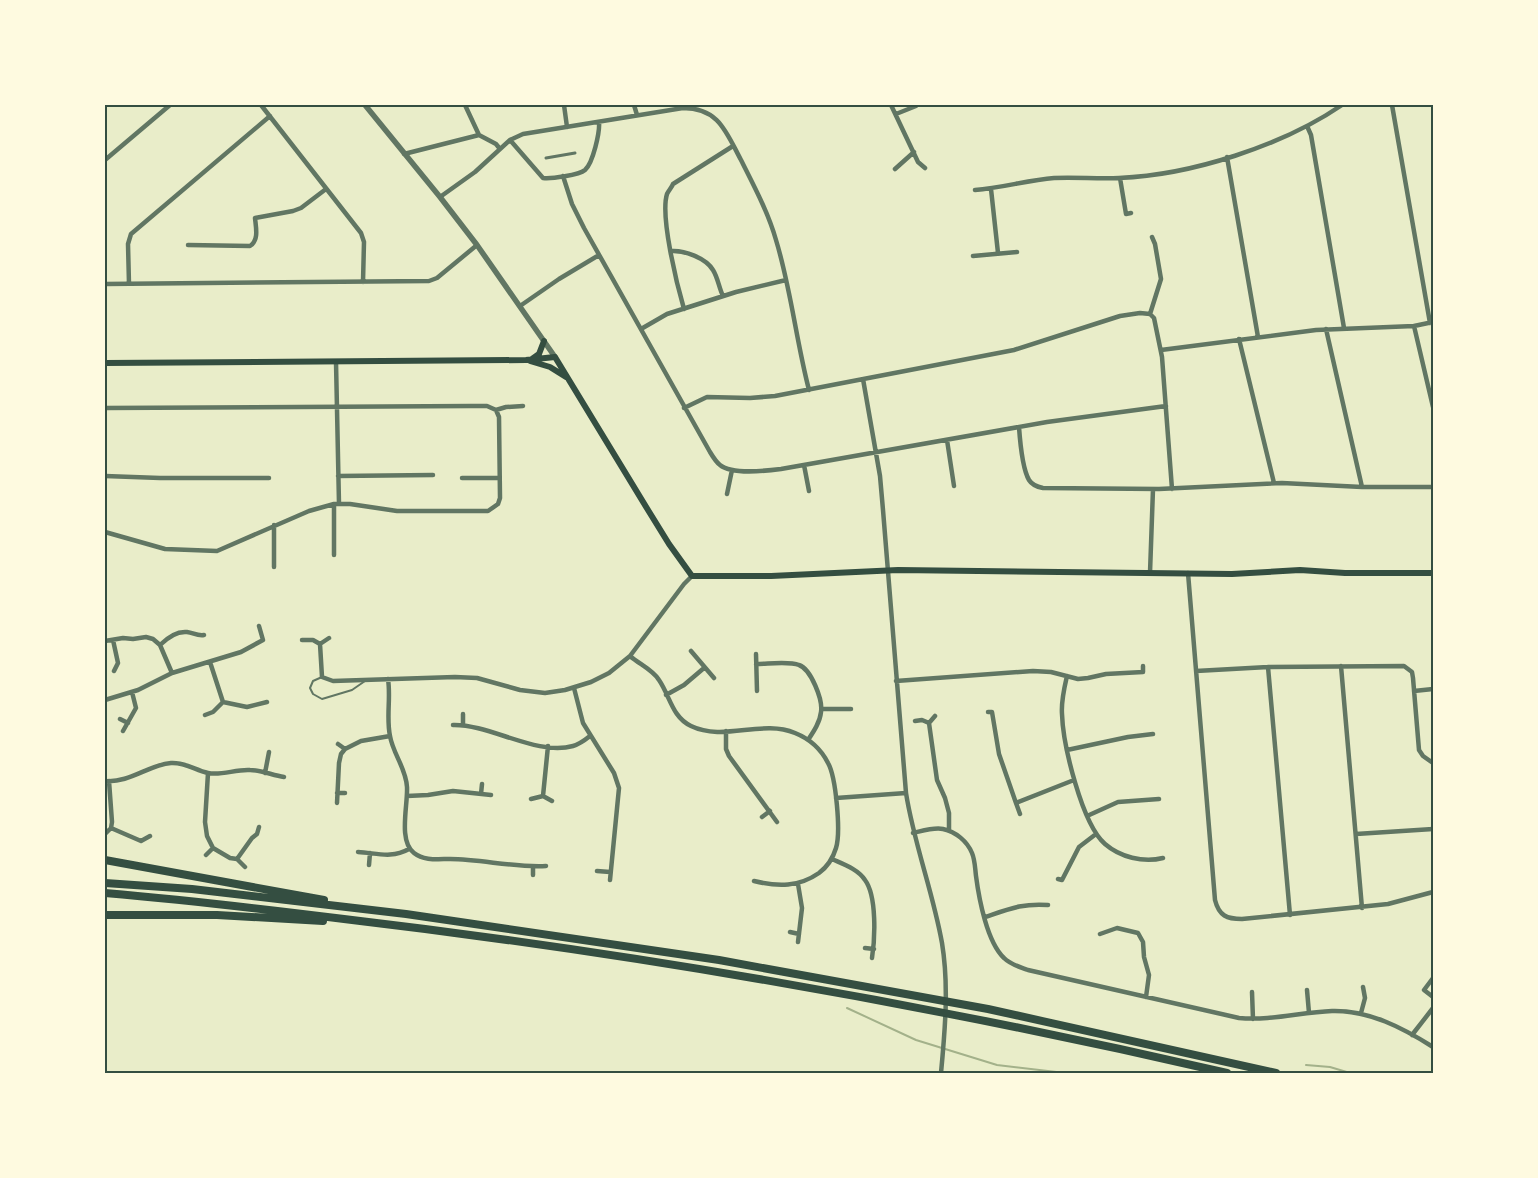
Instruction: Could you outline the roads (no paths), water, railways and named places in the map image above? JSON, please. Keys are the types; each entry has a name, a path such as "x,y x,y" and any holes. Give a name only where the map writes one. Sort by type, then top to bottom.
{"highway":[{"path":"105,860 406,914"},
{"path":"105,882 192,889 406,914 670,953 823,978 988,1009 1276,1073"},
{"path":"105,894 184,900 405,926 567,948 809,986 994,1022 1227,1073"},
{"path":"105,915 217,915 405,926"}],"main road":[{"path":"526,360 534,358 539,354 544,341"},
{"path":"105,362 526,360 555,357 669,544 692,576 744,577 888,570 1232,574 1300,570 1433,573"},
{"path":"526,360 550,367 569,379"}],"street":[{"path":"105,160 170,105"},
{"path":"261,105 363,237 363,282"},
{"path":"365,105 477,245 555,357"},
{"path":"466,105 479,135 496,144 500,149"},
{"path":"564,105 567,127"},
{"path":"634,105 637,116"},
{"path":"892,105 918,162 925,168"},
{"path":"975,190 992,189 1054,178 1120,178 1188,168 1268,143 1307,126 1342,105"},
{"path":"1161,350 1326,329 1414,326 1431,323 1392,105"},
{"path":"440,197 475,172 510,140 523,134 694,106 711,114 717,120 733,146 761,198 776,238 809,390"},
{"path":"896,114 916,106"},
{"path":"128,284 128,244 131,234 270,116"},
{"path":"510,140 540,176 547,179 581,173 588,166 599,133 599,122"},
{"path":"1307,126 1311,135 1344,328"},
{"path":"404,154 479,135"},
{"path":"684,309 675,277 671,251 666,205 668,194 676,182 733,146"},
{"path":"895,169 914,152"},
{"path":"546,158 575,153"},
{"path":"1227,157 1258,337"},
{"path":"563,176 572,204 599,255 684,408 715,460 722,467 732,470 764,471 1084,416 1166,406"},
{"path":"1120,178 1126,215"},
{"path":"992,189 998,253"},
{"path":"188,245 250,246 255,243 256,239 255,218 301,208 326,190"},
{"path":"1150,314 1161,279 1152,236"},
{"path":"105,284 433,280 477,245"},
{"path":"671,251 685,252 709,265 716,276 723,296"},
{"path":"973,256 1017,252"},
{"path":"520,306 559,279 599,255"},
{"path":"641,329 662,316 723,296 786,280"},
{"path":"684,408 705,398 758,398 809,390 1014,350 1120,316 1140,313 1150,314 1154,318 1161,350 1172,489"},
{"path":"1414,326 1433,407"},
{"path":"1326,329 1362,487"},
{"path":"1239,340 1274,483"},
{"path":"334,555 338,476 336,362"},
{"path":"863,379 881,483 906,793 913,833 936,914 942,944 945,978 945,1036 941,1073"},
{"path":"105,408 487,406 496,410 506,407 524,406"},
{"path":"105,532 165,549 217,551 316,508 336,504 350,504 398,511 488,511 498,504 500,498 499,417 496,410"},
{"path":"1018,427 1026,472 1030,482 1047,489 1172,489 1274,483 1362,487 1433,487"},
{"path":"947,440 954,486"},
{"path":"804,465 809,491"},
{"path":"727,494 732,470"},
{"path":"422,475 423,482"},
{"path":"338,476 433,475"},
{"path":"105,476 269,478"},
{"path":"462,478 500,478"},
{"path":"1150,573 1153,489"},
{"path":"274,525 274,567"},
{"path":"1188,573 1217,909 1224,916 1232,919 1362,908 1388,904 1433,892"},
{"path":"320,644 322,677 337,682 468,677 520,690 539,692 565,690 591,682 609,673 630,656 692,576"},
{"path":"105,700 132,692 172,673 241,652 263,640 259,626"},
{"path":"160,645 175,634 187,632 197,636 204,635"},
{"path":"105,641 148,637 160,645 172,673"},
{"path":"320,644 329,638"},
{"path":"113,640 118,664 114,671"},
{"path":"302,640 313,640 320,644"},
{"path":"691,651 714,678"},
{"path":"756,654 757,691"},
{"path":"630,656 659,680 674,710 690,726 706,731 778,729 794,732 808,740 821,751 829,765 834,782 838,835 832,859 823,870 810,879 798,884 770,885 754,880"},
{"path":"210,662 223,702"},
{"path":"756,664 797,664 805,667 820,698 822,709 818,724 808,740"},
{"path":"896,681 1033,671 1052,672 1078,679 1106,674 1143,672 1143,666"},
{"path":"1342,666 1362,908"},
{"path":"1196,671 1268,667 1404,666 1412,672 1419,750 1423,756 1433,763"},
{"path":"1268,667 1290,914"},
{"path":"666,695 684,685 704,668"},
{"path":"1067,676 1062,698 1063,731 1074,780 1087,816 1096,834 1104,844 1124,855 1143,860 1160,861"},
{"path":"388,679 390,736 404,771 407,785 405,834 409,849 426,859 473,859 533,867 546,866"},
{"path":"574,688 583,723 614,773 619,788 610,880"},
{"path":"1414,691 1433,689"},
{"path":"123,731 136,708 132,692"},
{"path":"223,702 247,707 268,702"},
{"path":"205,715 213,712 223,702"},
{"path":"822,709 851,709"},
{"path":"988,712 992,712 998,754 1020,814"},
{"path":"463,714 463,725"},
{"path":"935,716 929,723 937,780 946,798 949,813 949,831"},
{"path":"120,719 128,723"},
{"path":"915,721 922,720 929,723"},
{"path":"453,726 463,725 517,740 548,746 573,746 590,736"},
{"path":"726,731 726,749 729,756 777,822"},
{"path":"337,803 341,754 345,749 361,741 390,736"},
{"path":"1067,750 1128,737 1150,736"},
{"path":"338,744 345,749"},
{"path":"543,796 548,746"},
{"path":"265,773 268,752"},
{"path":"105,834 111,828 113,814 107,781 130,778 163,764 174,762 208,773 252,770 284,777"},
{"path":"208,773 207,836 213,848 230,858 237,859 245,867"},
{"path":"1016,803 1074,780"},
{"path":"481,794 482,784"},
{"path":"407,796 453,791 491,795"},
{"path":"337,793 345,793"},
{"path":"836,798 906,793"},
{"path":"531,799 543,796 552,801"},
{"path":"1087,816 1118,802 1157,799 1155,805"},
{"path":"762,818 770,811"},
{"path":"237,859 257,834 259,827"},
{"path":"111,828 141,840 150,836"},
{"path":"913,833 940,829 949,831 967,844 972,853 985,917 997,950 1005,960 1015,966 1239,1018 1253,1019 1332,1011 1361,1013 1412,1034 1433,1047"},
{"path":"1356,834 1433,829"},
{"path":"1058,879 1062,880 1079,847 1096,834"},
{"path":"206,855 213,848"},
{"path":"358,852 392,856 409,849"},
{"path":"369,865 370,853"},
{"path":"832,859 858,872 869,888 874,921 874,949 872,958"},
{"path":"533,867 533,875"},
{"path":"598,870 610,872"},
{"path":"798,884 802,908 798,942"},
{"path":"769,891 770,885"},
{"path":"985,917 1022,905 1048,905"},
{"path":"1100,934 1116,928 1138,933 1141,937 1144,942 1144,957 1149,974 1146,997"},
{"path":"790,932 799,934"},
{"path":"865,948 874,949"},
{"path":"1433,978 1424,990 1433,997"},
{"path":"1361,1013 1365,998 1364,987"},
{"path":"1307,990 1309,1014"},
{"path":"1252,992 1253,1019"},
{"path":"1412,1034 1433,1008"}],"lane":[{"path":"322,677 313,681 310,688 315,697 322,699 352,690 366,680"}],"waterway":[{"path":"847,1008 916,1040 997,1065 1065,1073"},
{"path":"1306,1065 1330,1067 1350,1073"}]}
